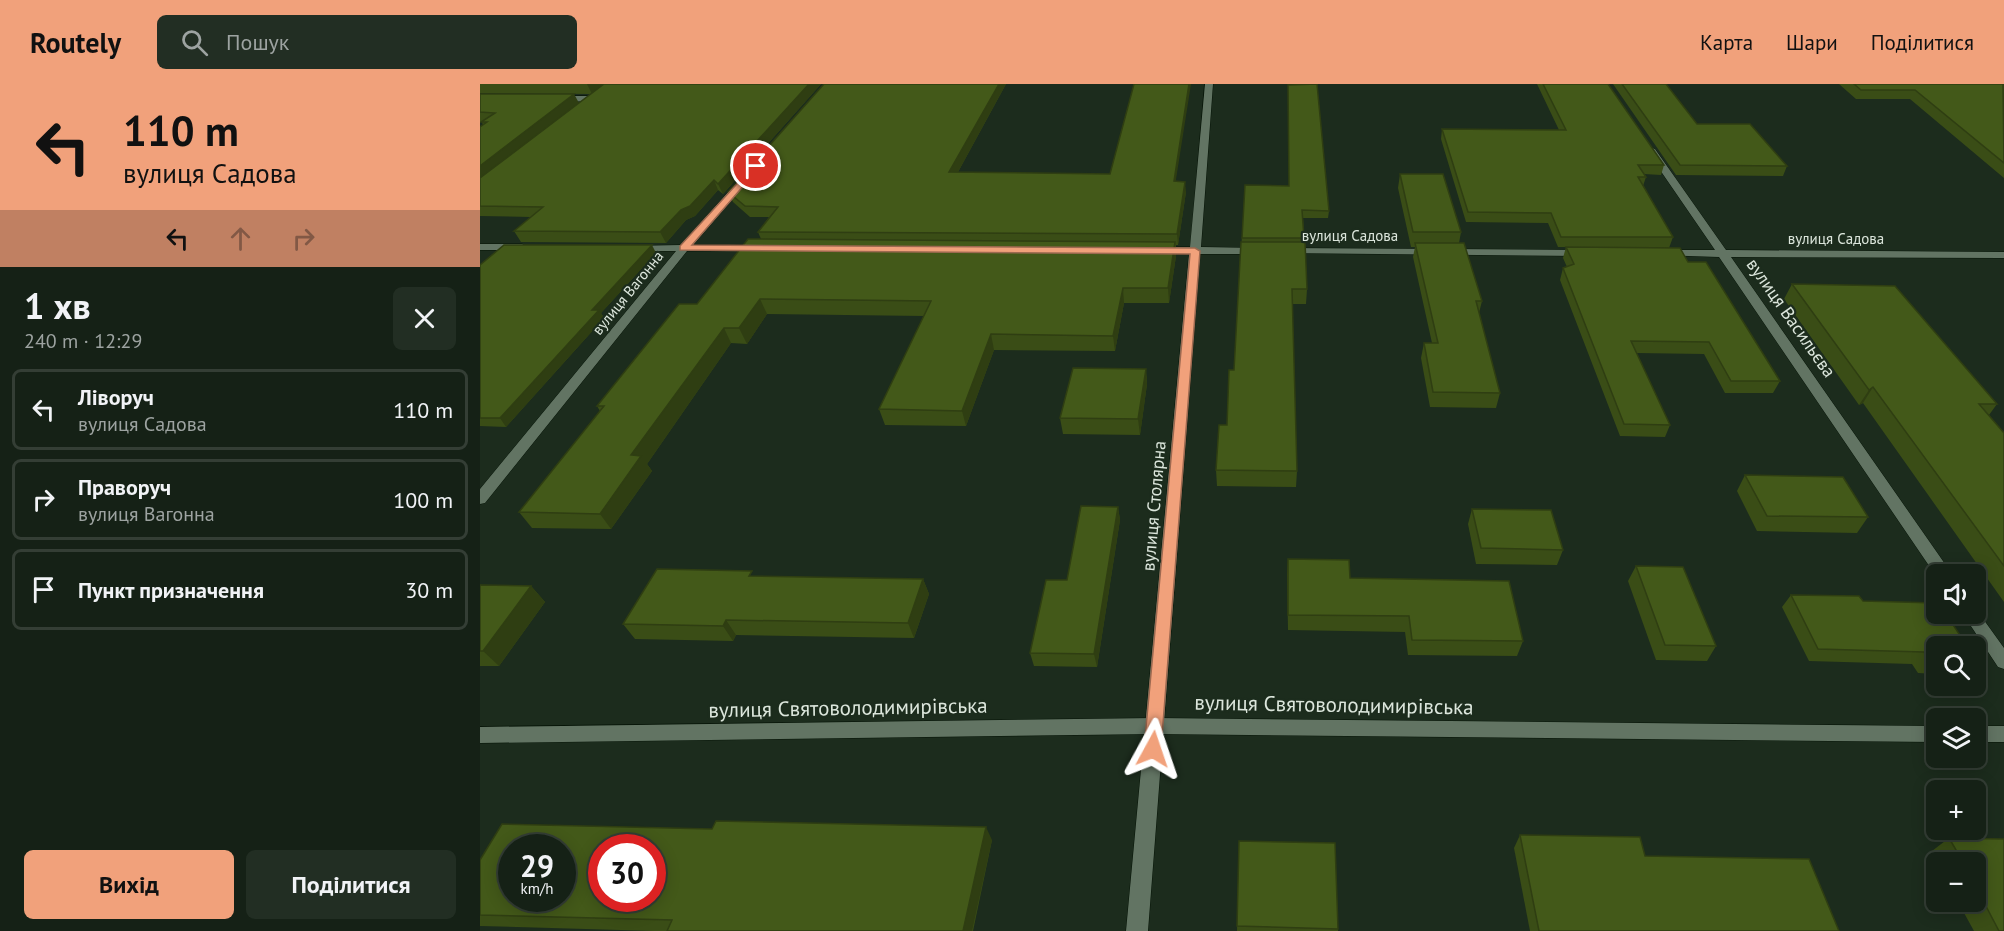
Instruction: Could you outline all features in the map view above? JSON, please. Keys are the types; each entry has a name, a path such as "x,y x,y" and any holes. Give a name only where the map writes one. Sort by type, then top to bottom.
{"street":[{"name":"вулиця Столярна","path":"1137,931 1209,84"},
{"path":"549,99 598,96 578,113"},
{"name":"вулиця Васильєва","path":"1645,140 1937,564"},
{"name":"вулиця Вагонна","path":"480,499 684,248 752,170"},
{"path":"480,247 528,247"},
{"path":"624,248 767,249"},
{"name":"вулиця Садова","path":"1148,250 1591,253"},
{"name":"вулиця Садова","path":"1651,253 2004,255"},
{"path":"1978,624 2004,662"},
{"name":"вулиця Святоволодимирівська","path":"480,735 1155,726 1926,734"},
{"path":"1986,734 2004,734"}],"building":[{"path":"604,84 809,84 718,184 714,180 690,206 681,210 660,232 514,231 543,207 480,206 480,178"},
{"path":"824,84 999,84 949,172 1110,174 1134,84 1189,84 1174,181 1185,182 1177,234 758,232 778,207 745,206 728,192"},
{"path":"1317,84 1329,211 1302,210 1304,238 1242,238 1245,185 1289,186 1288,85"},
{"path":"1543,84 1608,84 1664,165 1638,165 1646,177 1638,177 1673,237 1561,237 1551,213 1468,212 1442,129 1566,130"},
{"path":"1622,84 1666,84 1697,124 1750,124 1787,166 1680,165"},
{"path":"1854,84 2003,84 2004,163 1915,90 1861,90"},
{"path":"480,94 574,94 480,166 480,127 487,122 481,122 495,113 480,112"},
{"path":"1400,174 1443,174 1461,232 1413,232"},
{"path":"748,239 1175,242 1168,288 1123,288 1113,336 991,334 962,411 879,409 931,301 760,299 739,328 724,328 631,455 641,456 600,514 519,512 604,406 597,406 679,304 697,304"},
{"path":"1241,242 1305,242 1307,289 1292,289 1297,471 1216,470 1219,425 1227,425 1229,370 1234,370"},
{"path":"1415,243 1464,243 1482,301 1476,301 1500,393 1433,392 1424,343 1438,343"},
{"path":"504,245 652,245 592,310 599,310 500,418 480,418 480,265"},
{"path":"1566,247 1680,248 1688,262 1706,262 1780,381 1731,381 1709,342 1631,341 1670,425 1624,424 1563,268 1574,264"},
{"path":"1792,284 1895,286 1997,404 1979,404 2004,433 2004,566 1873,387 1869,390"},
{"path":"1073,368 1146,369 1138,419 1060,418"},
{"path":"1745,475 1843,477 1868,517 1767,516"},
{"path":"1081,506 1118,507 1094,654 1030,653 1046,580 1067,580"},
{"path":"1472,509 1551,510 1563,550 1481,548"},
{"path":"1288,559 1349,560 1350,578 1509,581 1523,641 1412,640 1409,616 1288,615"},
{"path":"1636,566 1683,567 1716,646 1665,645"},
{"path":"657,569 752,571 749,576 923,579 908,623 726,620 723,626 623,624"},
{"path":"480,585 531,586 483,651 480,651"},
{"path":"1791,595 1859,596 1863,601 1926,603 1926,624 1953,624 1960,636 1926,636 1926,655 1924,652 1818,649"},
{"path":"716,821 986,827 963,931 667,931 672,920 480,915 480,860 502,824 712,829"},
{"path":"1520,835 1640,837 1645,856 1809,859 1839,931 1539,931"},
{"path":"2004,839 2004,931 1999,931 1986,906 1986,852 1957,852 1950,840"},
{"path":"1239,841 1335,843 1338,929 1237,926"}],"route":[{"path":"756,166 684,248 1195,251 1153,749"}]}
